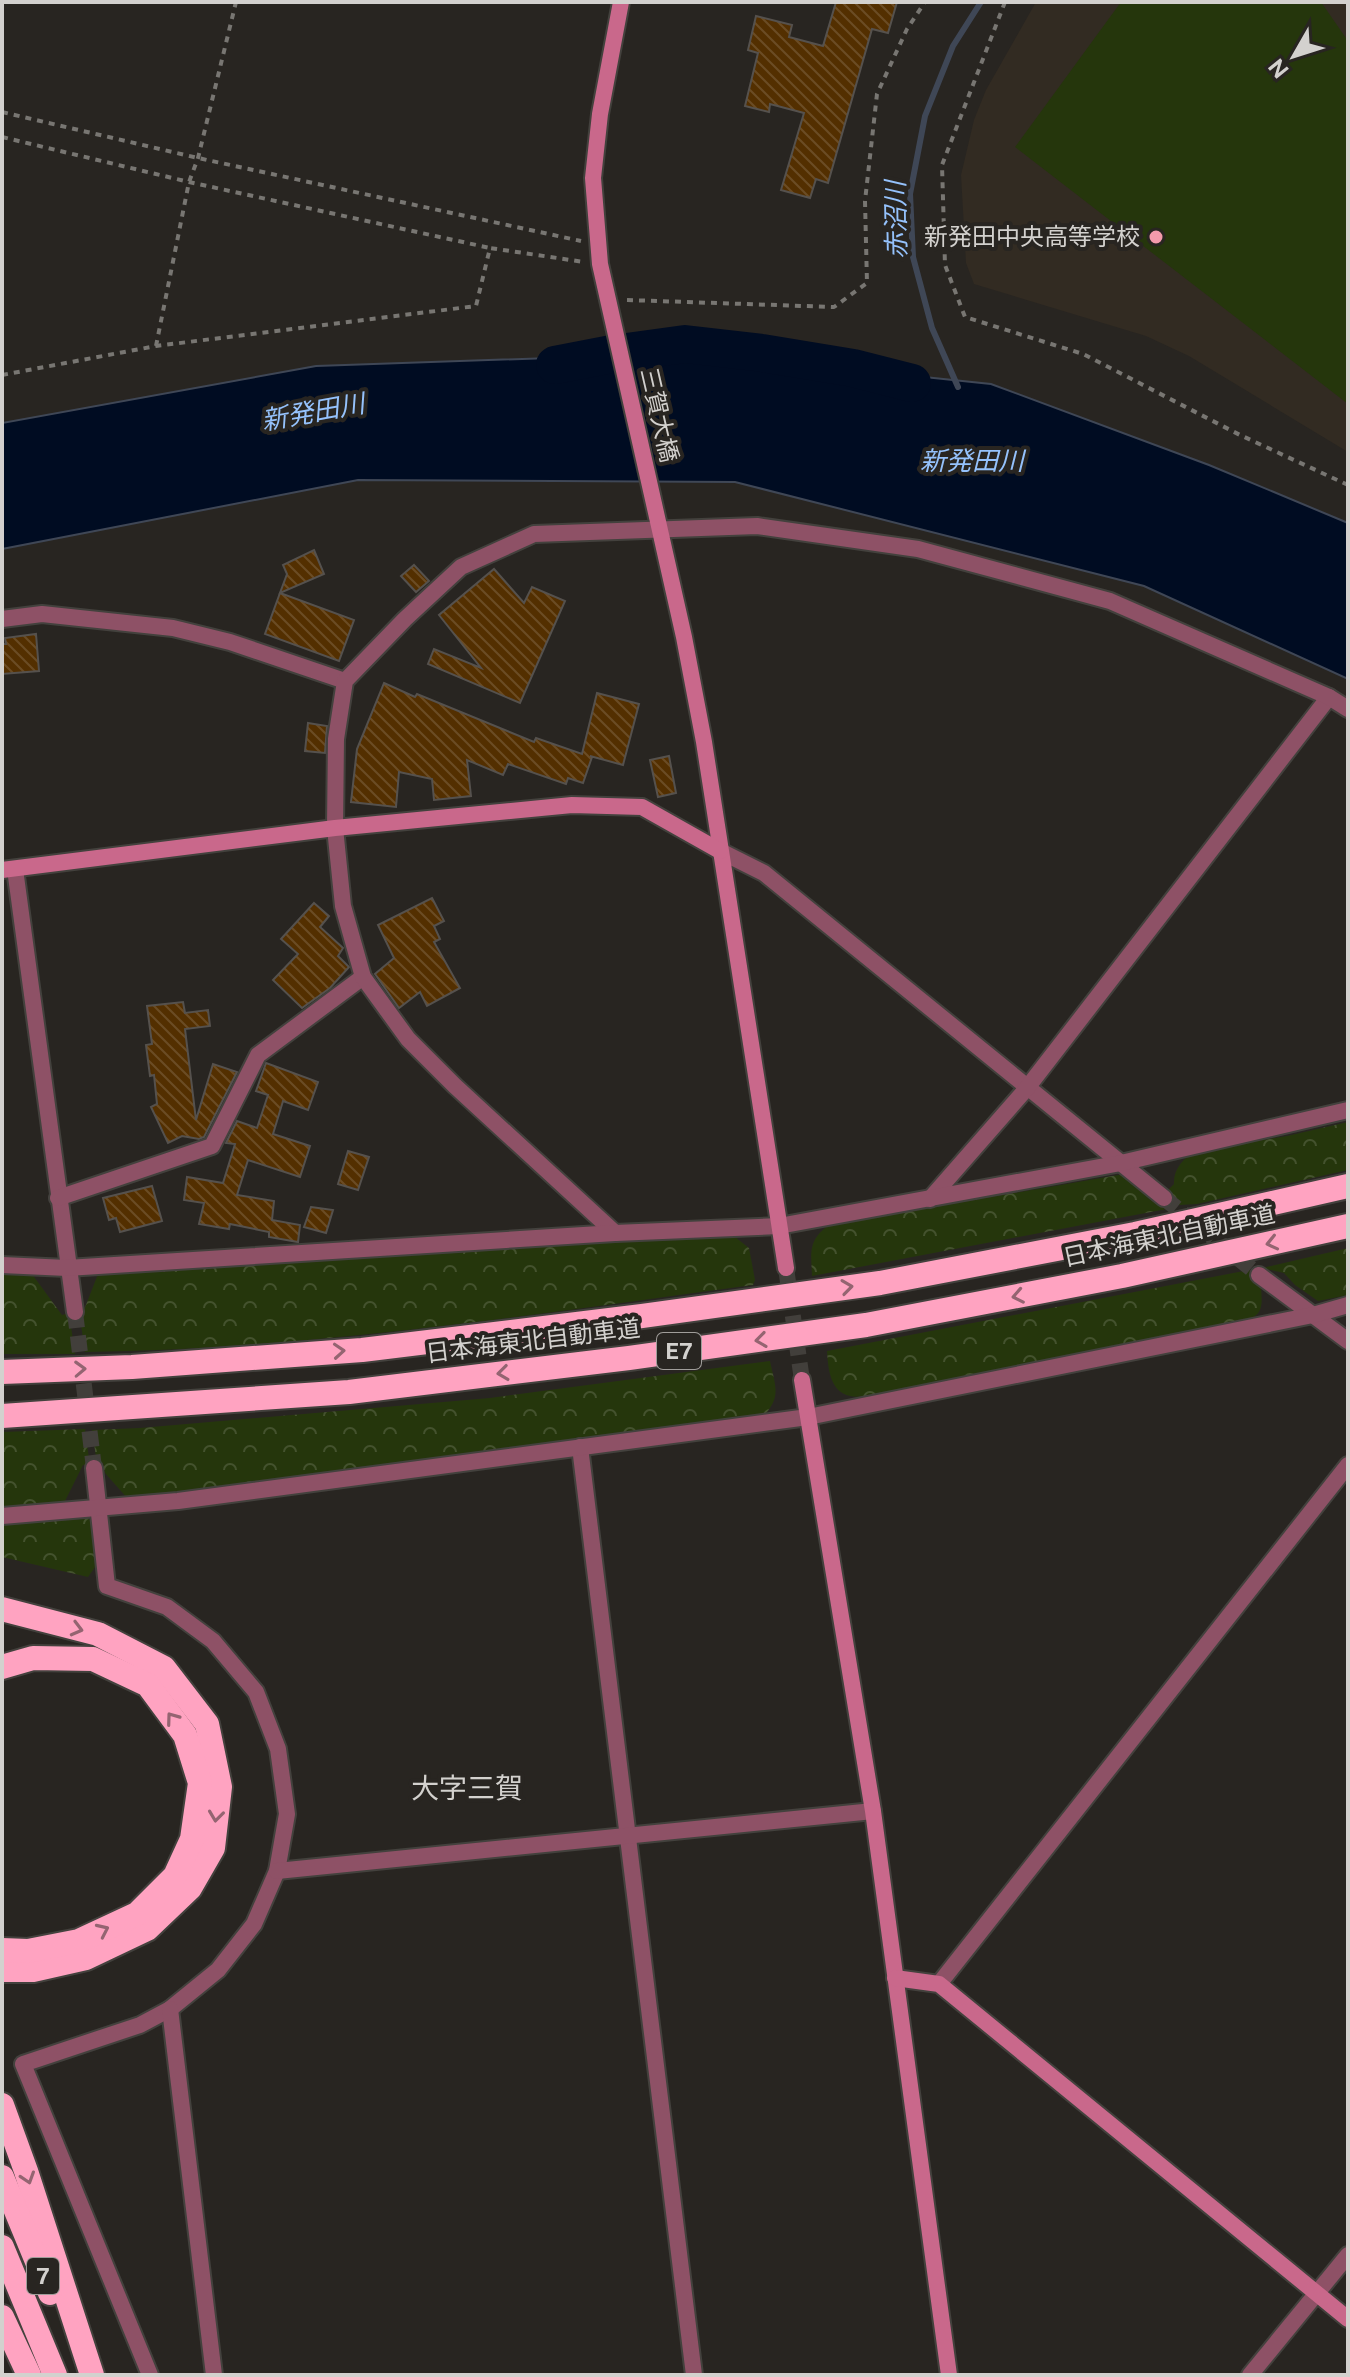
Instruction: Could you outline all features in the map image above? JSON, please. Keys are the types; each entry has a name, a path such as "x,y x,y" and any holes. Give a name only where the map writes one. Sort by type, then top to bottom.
{"highway":[{"name":"日本海東北自動車道","path":"2,1372 132,1367 362,1350 672,1312 880,1283 1135,1234 1348,1186"},
{"name":"日本海東北自動車道","path":"2,1416 349,1392 866,1325 1122,1276 1348,1226"},
{"path":"2,1609 98,1634 164,1668 207,1724 220,1787 213,1848 190,1888 147,1929 86,1958 31,1960 2,1950"},
{"path":"2,1667 33,1658 93,1659 148,1685 185,1735 200,1783 192,1839 175,1876 137,1914 79,1941 2,1970"},
{"path":"2,2105 92,2375"},
{"name":"7","path":"2,2177 85,2375"},
{"name":"7","path":"2,2247 55,2375"},
{"path":"2,2317 29,2375"}],"street":[{"name":"三賀大橋","path":"621,2 600,114 593,178 597,245 684,637 704,742 786,1268"},
{"path":"615,1233 408,1039 363,977 343,906 335,828 336,739 345,681 461,567 534,534 757,526 918,549 1110,601 1329,697 1348,709"},
{"path":"2,619 42,614 173,628 230,642 345,681"},
{"path":"930,1199 1027,1088 1329,697"},
{"path":"75,1312 9,869 335,828 572,805 642,807 764,873 1164,1198"},
{"path":"58,1198 212,1146 258,1055 363,977"},
{"path":"2,1265 67,1268 615,1233 779,1226 1121,1163 1348,1110"},
{"path":"1259,1275 1348,1341"},
{"path":"2,1516 178,1501 808,1417 1313,1315 1348,1305"},
{"path":"802,1380 873,1811 949,2375"},
{"path":"580,1447 694,2375"},
{"path":"939,1984 1348,1465"},
{"path":"94,1468 107,1586 167,1607 213,1641 256,1692 278,1749 287,1814 277,1871 254,1924 218,1970 170,2009 140,2025 23,2064 150,2375"},
{"path":"277,1871 873,1811"},
{"path":"895,1978 939,1984 1348,2319"},
{"path":"170,2009 214,2375"},
{"path":"1250,2375 1348,2255"}],"path":[{"path":"156,346 189,182 198,158 236,2"},
{"path":"608,299 834,307 867,283 865,201 877,94 907,29 925,2"},
{"path":"1005,2 942,165 945,265 965,317 1083,354 1240,435 1348,485"},
{"path":"2,112 597,245"},
{"path":"2,137 189,182 490,248 600,264"},
{"path":"2,375 156,346 476,306 490,248"}],"shaded area":[{"name":"新発田中央高等学校","path":"1036,2 1348,2 1348,452 1189,356 1146,336 974,284 966,263 961,175 974,120 986,90"}],"green space":[{"name":"新発田中央高等学校","path":"1121,2 1321,2 1348,41 1348,404 1015,147"},
{"path":"1348,1122 1348,1170 1197,1204 1179,1205 1165,1193 1174,1184 1180,1165 1196,1151"},
{"path":"1124,1174 1149,1199 1158,1195 1172,1208 812,1276 814,1241 829,1225"},
{"path":"682,1233 735,1237 749,1248 755,1280 753,1285 420,1329 253,1344 85,1352 79,1311 84,1310 98,1274 419,1254"},
{"path":"1348,1248 1348,1295 1318,1301 1284,1273 1262,1268"},
{"path":"29,1270 62,1315 69,1313 75,1354 2,1354 2,1271"},
{"path":"1249,1270 1266,1283 1261,1288 1260,1310 1249,1319 878,1395 857,1397 843,1394 829,1372 827,1351"},
{"path":"770,1361 776,1393 772,1405 760,1420 128,1499 105,1473 103,1463 97,1464 92,1430 490,1398"},
{"path":"85,1429 90,1466 83,1465 62,1507 2,1512 2,1432"},
{"path":"85,1515 90,1520 98,1563 88,1577 2,1557 2,1525"}],"water":[{"name":"新発田川","path":"696,353 991,384 1209,465 1348,523 1348,679 1144,586 735,482 358,480 2,549 2,423 316,366"}],"building":[{"path":"836,2 897,2 888,33 872,29 828,183 816,179 810,198 781,190 804,113 770,104 769,112 745,106 758,53 748,50 756,16 792,25 789,37 823,46"},
{"path":"314,550 324,574 280,593 287,574 283,565"},
{"path":"414,565 429,581 416,592 401,576"},
{"path":"494,569 524,603 532,587 565,601 520,703 428,664 434,649 481,668 439,615"},
{"path":"280,593 354,620 339,661 265,634"},
{"path":"36,634 39,671 2,674 2,644 6,644 5,638"},
{"path":"384,683 534,742 536,738 582,754 597,693 639,704 623,765 590,756 583,783 568,778 566,784 508,764 503,775 467,760 471,796 434,800 432,779 399,772 396,807 351,802 357,749"},
{"path":"308,723 327,726 325,753 305,751"},
{"path":"669,756 676,793 658,797 650,760"},
{"path":"432,898 444,921 434,926 440,939 434,942 460,988 427,1006 420,992 399,1008 375,974 394,958 378,925"},
{"path":"314,903 329,916 320,927 343,948 338,956 349,967 330,988 302,1008 273,980 298,954 281,939"},
{"path":"183,1002 185,1013 208,1010 210,1026 185,1029 196,1120 213,1064 237,1072 204,1137 182,1136 168,1143 151,1107 157,1104 146,1045 152,1044 147,1006"},
{"path":"266,1063 318,1082 308,1110 283,1101 273,1134 310,1146 300,1177 248,1160 237,1195 274,1201 272,1220 300,1225 298,1242 269,1237 269,1232 230,1224 229,1229 199,1224 204,1203 184,1200 187,1177 223,1183 235,1144 226,1143 237,1121 257,1128 268,1095 256,1091"},
{"path":"348,1151 369,1157 358,1190 338,1184"},
{"path":"152,1186 162,1221 120,1232 116,1218 109,1220 103,1198"},
{"path":"311,1207 333,1210 326,1233 304,1227"}],"waterway":[{"name":"赤沼川","path":"958,387 932,328 913,257 910,194 925,116 953,46 981,2"},
{"name":"新発田川","path":"555,365 685,344 853,368 912,383"}],"tunnel":[{"path":"1164,1198 1259,1275"},
{"path":"786,1268 802,1380"},
{"path":"75,1312 94,1468"}],"place":[{"name":"新発田中央高等学校","path":"1156,237"}],"district":[{"name":"大字三賀","path":"467,1788"}]}
